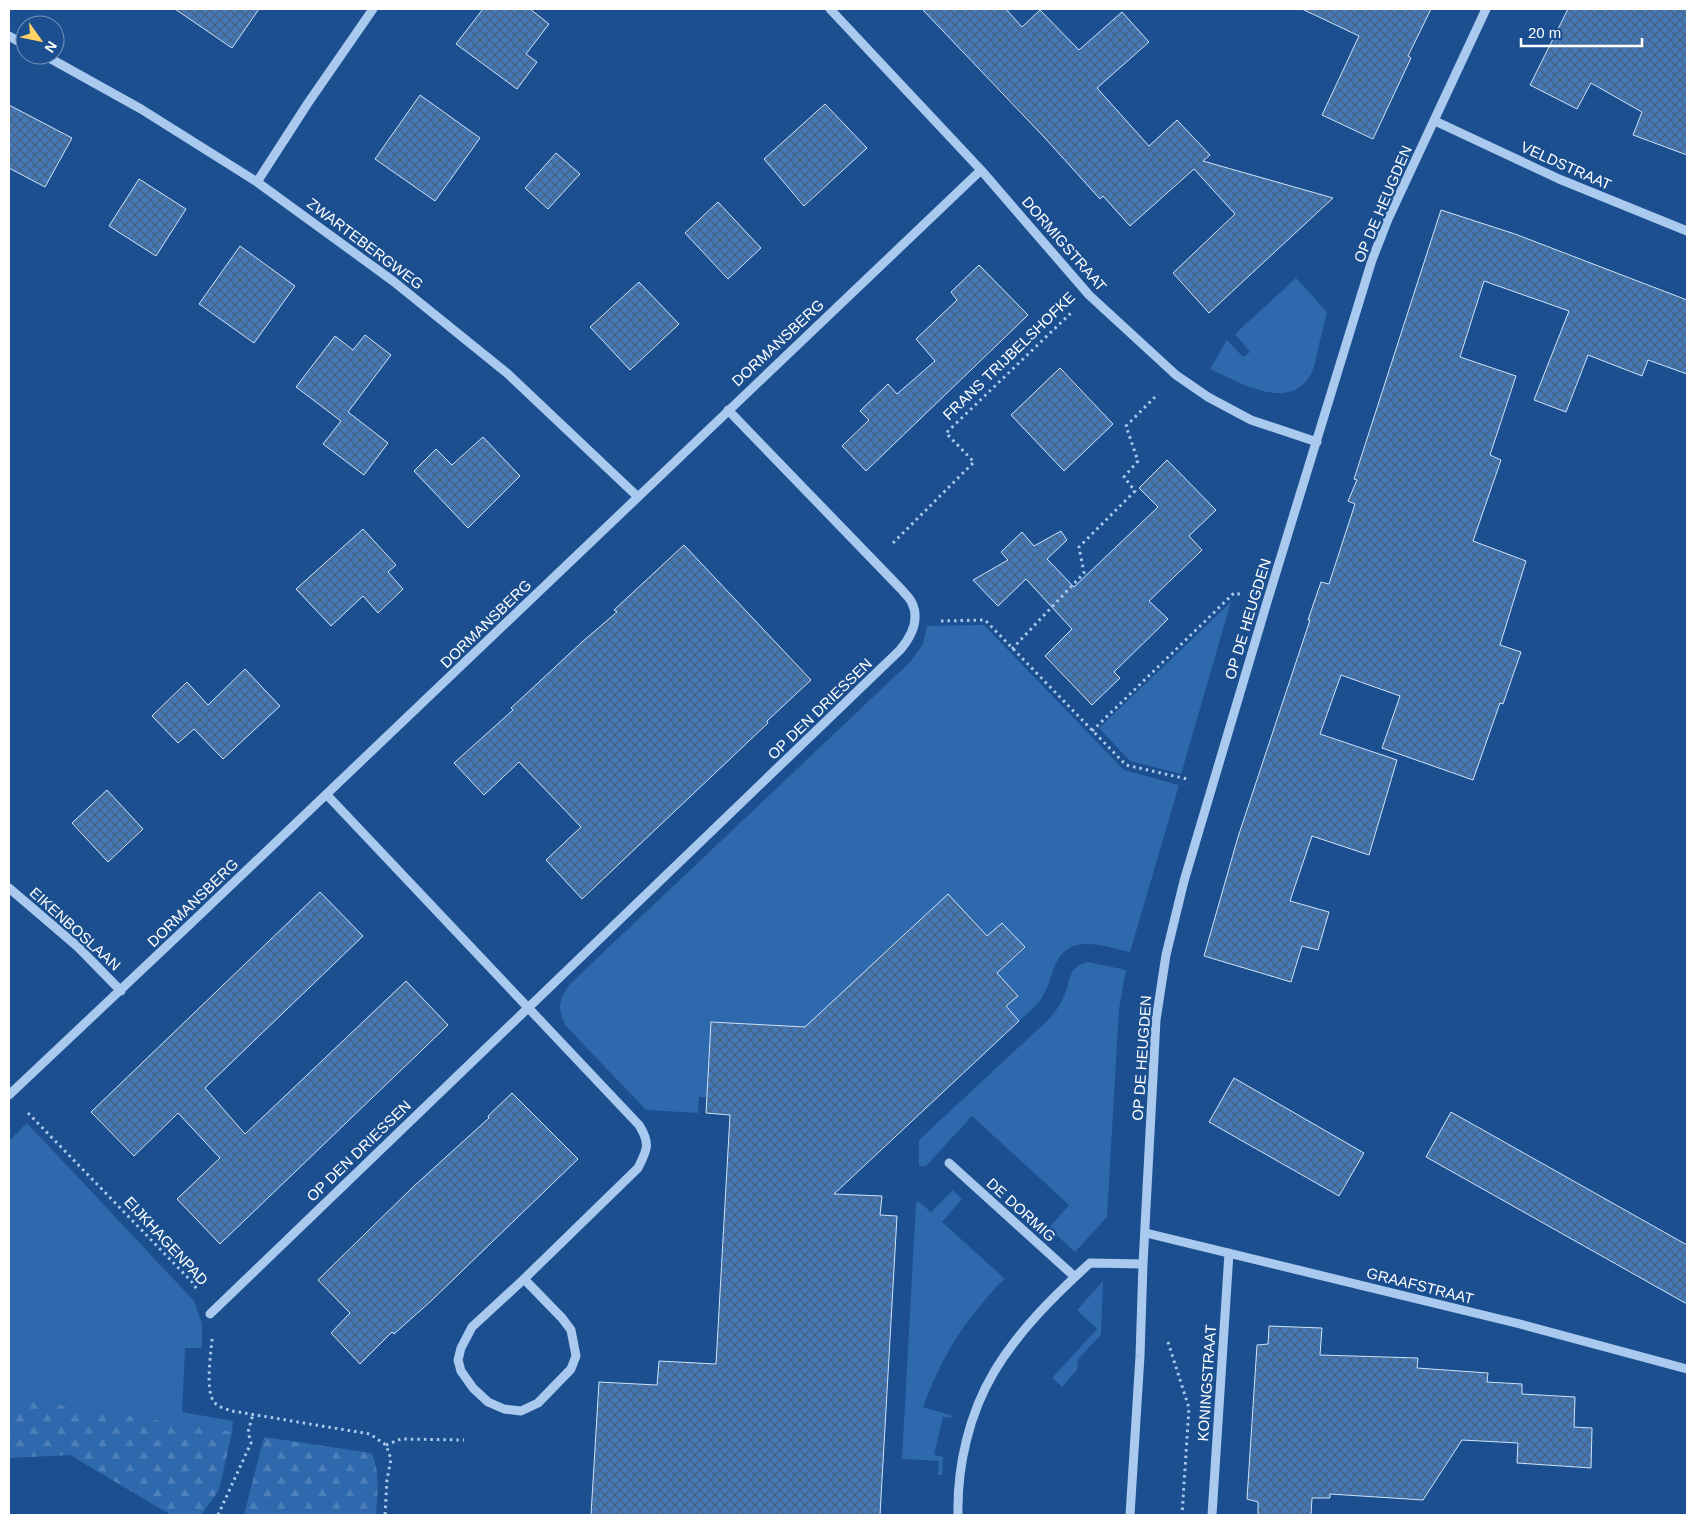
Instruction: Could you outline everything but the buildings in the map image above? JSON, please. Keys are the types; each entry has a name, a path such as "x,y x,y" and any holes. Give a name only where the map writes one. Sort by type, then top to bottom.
{"street":[{"path":"258,182 308,103 373,9"},
{"name":"DORMIGSTRAAT","path":"830,9 981,170 1089,295 1176,375 1208,397 1251,420 1317,442"},
{"name":"OP DE HEUGDEN","path":"1130,1515 1140,1356 1156,1020 1166,954 1184,881 1372,260 1388,219 1486,9"},
{"name":"ZWARTEBERGWEG","path":"62,65 141,109 258,182 393,281 508,374 638,498"},
{"name":"VELDSTRAAT","path":"1435,121 1559,179 1687,231"},
{"name":"DORMANSBERG","path":"10,1095 981,170"},
{"path":"728,410 902,590 912,603 915,621"},
{"name":"OP DEN DRIESSEN","path":"210,1314 900,650 910,637 915,621"},
{"path":"327,795 639,1125 647,1137 647,1151 638,1168 472,1327 461,1348 458,1360 461,1371 473,1388 488,1402 504,1410 521,1411 538,1403 572,1369 576,1356 571,1330 562,1318 524,1279"},
{"name":"EIKENBOSLAAN","path":"9,888 78,948 121,991"},
{"name":"DE DORMIG","path":"949,1163 1075,1277"},
{"name":"GRAAFSTRAAT","path":"1146,1233 1520,1324 1687,1369"},
{"name":"KONINGSTRAAT","path":"1212,1515 1229,1253"},
{"path":"958,1515 963,1451 972,1418 994,1372 1020,1335 1057,1294 1090,1263 1143,1264"}],"path":[{"name":"FRANS TRIJBELSHOFKE","path":"875,561 974,462 946,432 1089,295"},
{"path":"1012,649 1084,573 1079,547 1135,491 1124,477 1138,461 1126,426 1176,375"},
{"path":"1092,731 1234,593 1267,602"},
{"path":"915,621 985,620 1126,765 1213,786"},
{"name":"EIJKHAGENPAD","path":"10,1095 192,1282 202,1297 210,1314 212,1333 210,1385 211,1396 215,1403 222,1408 232,1411 370,1434 386,1445"},
{"path":"1166,1336 1188,1408 1182,1515"},
{"path":"218,1515 251,1443 248,1432 253,1414"},
{"path":"386,1515 387,1480 391,1460 386,1445 401,1439 464,1440"}],"green space":[{"path":"1296,278 1327,312 1314,367 1303,385 1292,391 1279,393 1265,391 1250,387 1210,369 1227,340 1243,357 1250,352 1235,334"},
{"path":"1231,602 1181,774 1130,761 1099,728"},
{"path":"984,625 1124,770 1179,785 1130,952 1101,945 1084,944 1073,946 1065,951 1055,965 1046,991 1041,999 1019,1021 1006,1006 1018,995 997,973 1025,947 1002,923 987,936 805,1027 711,1022 707,1097 699,1097 698,1113 646,1110 566,1026 561,1014 560,1005 563,995 570,984 911,661 923,644 927,626"},
{"path":"1088,962 1126,970 1119,1009 1107,1217 1075,1252 1049,1228 1069,1205 972,1116 926,1166 919,1166 919,1140 1049,1019 1063,999 1073,971 1081,964"},
{"path":"27,1123 194,1301 202,1323 202,1348 185,1348 182,1412 233,1421 232,1432 9,1397 9,1141"},
{"path":"953,1190 962,1199 942,1222 1005,1279 986,1298 955,1340 934,1379 923,1407 953,1416 952,1418 943,1417 934,1455 943,1457 942,1475 938,1475 939,1461 902,1459 916,1203 918,1201 931,1212"},
{"path":"1103,1281 1101,1335 1078,1359 1077,1370 1062,1387 1052,1378 1097,1329 1077,1310"},
{"path":"9,1397 232,1432 219,1490 201,1515 171,1515 70,1455 9,1458"},
{"path":"264,1437 371,1453 377,1475 376,1515 244,1515"}]}
